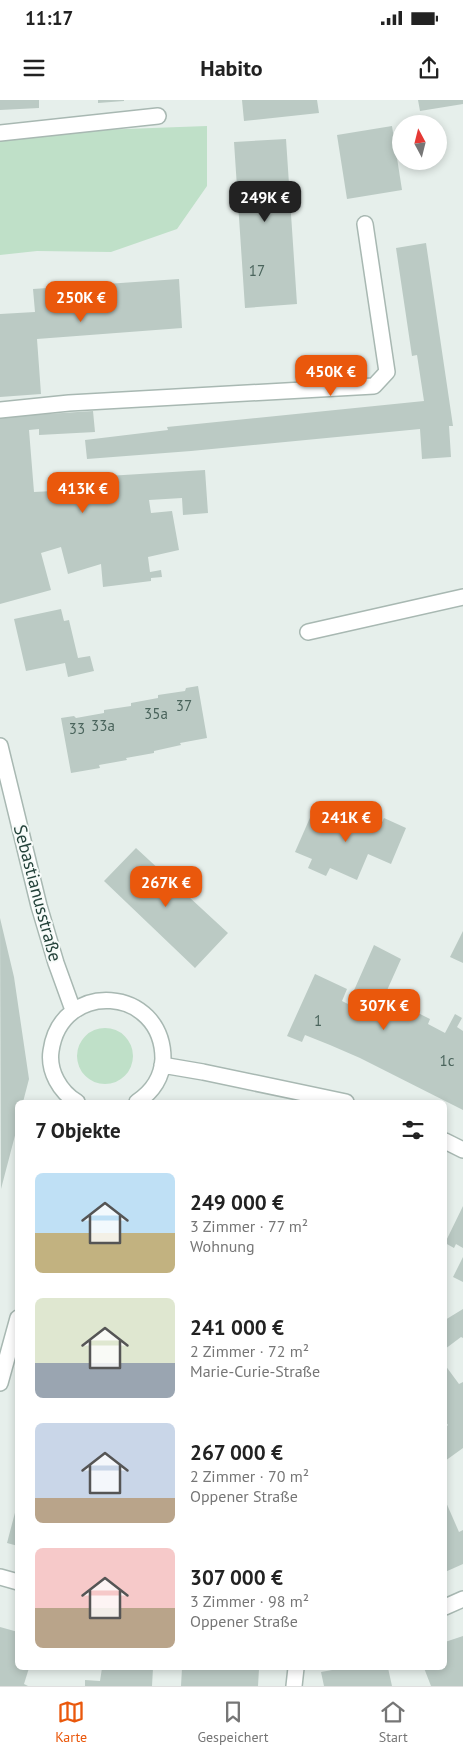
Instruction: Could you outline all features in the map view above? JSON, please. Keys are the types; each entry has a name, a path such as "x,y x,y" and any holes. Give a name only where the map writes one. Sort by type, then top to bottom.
{"street":[{"path":"0,133 158,116"},
{"path":"0,410 69,403 374,386 387,372 365,224"},
{"path":"308,632 463,597"},
{"name":"Sebastianusstraße","path":"0,746 39,906 56,963 73,1010"},
{"path":"72,1100 59,1086 52,1071 50,1054 54,1037 61,1022 73,1010 90,1002 109,999 128,1003 144,1013 156,1028 162,1046 162,1065 157,1082 147,1095 140,1100"},
{"path":"162,1065 222,1075 337,1100"},
{"path":"447,1142 463,1150"},
{"path":"0,1383 15,1329"},
{"path":"0,1577 15,1581"},
{"path":"447,1607 463,1599"},
{"path":"294,1686 296,1670"}],"green space":[{"path":"207,126 207,186 177,229 111,252 37,251 0,255 0,141 98,130"},
{"path":"99,1028 111,1028 121,1032 129,1040 133,1056 129,1072 121,1080 111,1084 99,1084 89,1080 81,1072 77,1062 77,1050 81,1040 89,1032"}],"building":[{"path":"0,100 39,100 39,108 0,110"},
{"path":"98,100 124,100 124,101 98,103"},
{"path":"242,100 317,100 319,113 244,121"},
{"path":"418,100 463,100 463,104 420,111"},
{"path":"392,126 392,170 399,170 402,190 347,199 337,135"},
{"path":"286,139 297,304 245,308 234,142"},
{"path":"426,243 453,426 449,426 451,457 422,459 420,429 87,459 85,440 168,430 167,427 424,401 417,355 412,356 396,248"},
{"path":"179,279 182,328 37,339 41,394 0,397 0,314 35,312 33,289"},
{"path":"93,411 95,432 39,435 39,429 29,430 34,492 53,491 75,478 205,470 208,513 183,515 182,498 149,500 151,513 172,511 179,550 148,557 150,572 161,570 162,577 151,578 151,581 103,587 101,564 68,574 61,547 41,553 51,590 0,604 0,417"},
{"path":"61,609 64,621 69,620 78,658 90,656 94,671 68,677 65,663 26,671 14,619"},
{"path":"198,686 207,738 180,743 181,745 154,751 154,753 126,758 127,760 99,765 100,768 71,773 61,718 74,716 76,718 104,713 104,710 131,706 131,703 158,698 158,695 185,691 186,688"},
{"path":"316,804 378,831 384,818 406,828 391,864 368,854 357,880 330,868 326,876 308,868 312,859 295,852"},
{"path":"136,848 228,933 195,968 104,881"},
{"path":"0,918 14,977 29,1079 24,1100 15,1100 15,1135 1,1189"},
{"path":"463,931 463,963 450,957"},
{"path":"374,945 401,959 380,1006 372,1002 367,1012 389,1022 396,1008 416,1018 418,1013 430,1019 428,1024 445,1033 455,1014 462,1018 457,1027 463,1031 463,1110 447,1102 447,1100 443,1100 330,1045 305,1035 302,1042 287,1036 315,974 347,989 342,1001 348,1004"},
{"path":"463,1206 463,1248 456,1244 454,1248 447,1244 447,1239"},
{"path":"463,1257 463,1282 453,1277"},
{"path":"463,1309 463,1338 461,1337 447,1348 447,1319"},
{"path":"447,1368 459,1384 463,1382 463,1448 447,1460"},
{"path":"447,1505 459,1532 463,1530 463,1564 447,1571"},
{"path":"15,1513 15,1545 7,1543"},
{"path":"0,1627 15,1631 15,1670 28,1670 24,1684 28,1686 0,1686"},
{"path":"463,1636 463,1686 431,1686 425,1670 447,1670 447,1641"},
{"path":"102,1670 153,1670 152,1686 85,1686 85,1680 100,1681"},
{"path":"182,1670 259,1670 258,1686 181,1686"},
{"path":"332,1670 388,1670 392,1686 324,1686 321,1672"}]}
